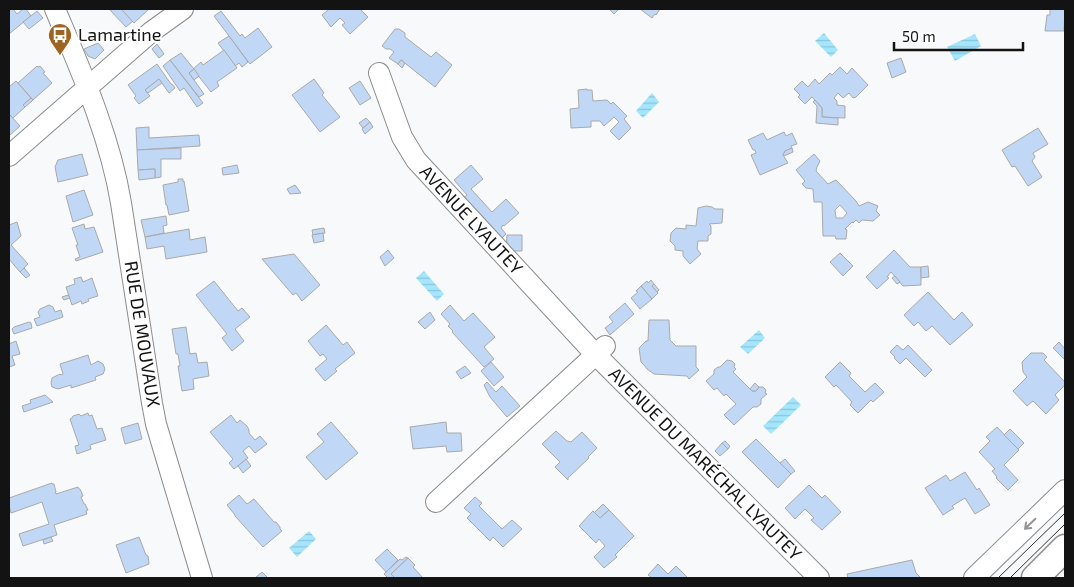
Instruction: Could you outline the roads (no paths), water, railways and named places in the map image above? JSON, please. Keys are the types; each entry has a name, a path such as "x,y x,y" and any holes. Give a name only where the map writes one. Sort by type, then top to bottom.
{"main road":[{"path":"1035,578 1065,548"},
{"path":"1059,578 1065,572"}],"street":[{"name":"RUE DE MOUVAUX","path":"55,9 106,138 119,187 156,424 202,578"},
{"path":"9,156 151,32 183,9"},
{"name":"AVENUE LYAUTEY","path":"379,73 402,137 416,160 597,350"},
{"path":"436,502 597,350"},
{"name":"AVENUE DU MARÉCHAL LYAUTEY","path":"597,350 819,578"},
{"path":"974,578 1065,490"}],"water":[{"path":"824,33 838,50 831,57 815,41"},
{"path":"975,34 981,46 955,61 947,47"},
{"path":"652,93 659,102 643,118 636,111"},
{"path":"424,271 444,294 437,301 416,278"},
{"path":"759,330 765,338 748,354 740,347"},
{"path":"793,397 801,405 771,434 763,426"},
{"path":"309,531 316,539 297,557 289,548"}],"tram line":[{"path":"998,578 1065,513"},
{"path":"1010,578 1065,524"}],"place":[{"name":"Lamartine","path":"60,56"}]}
